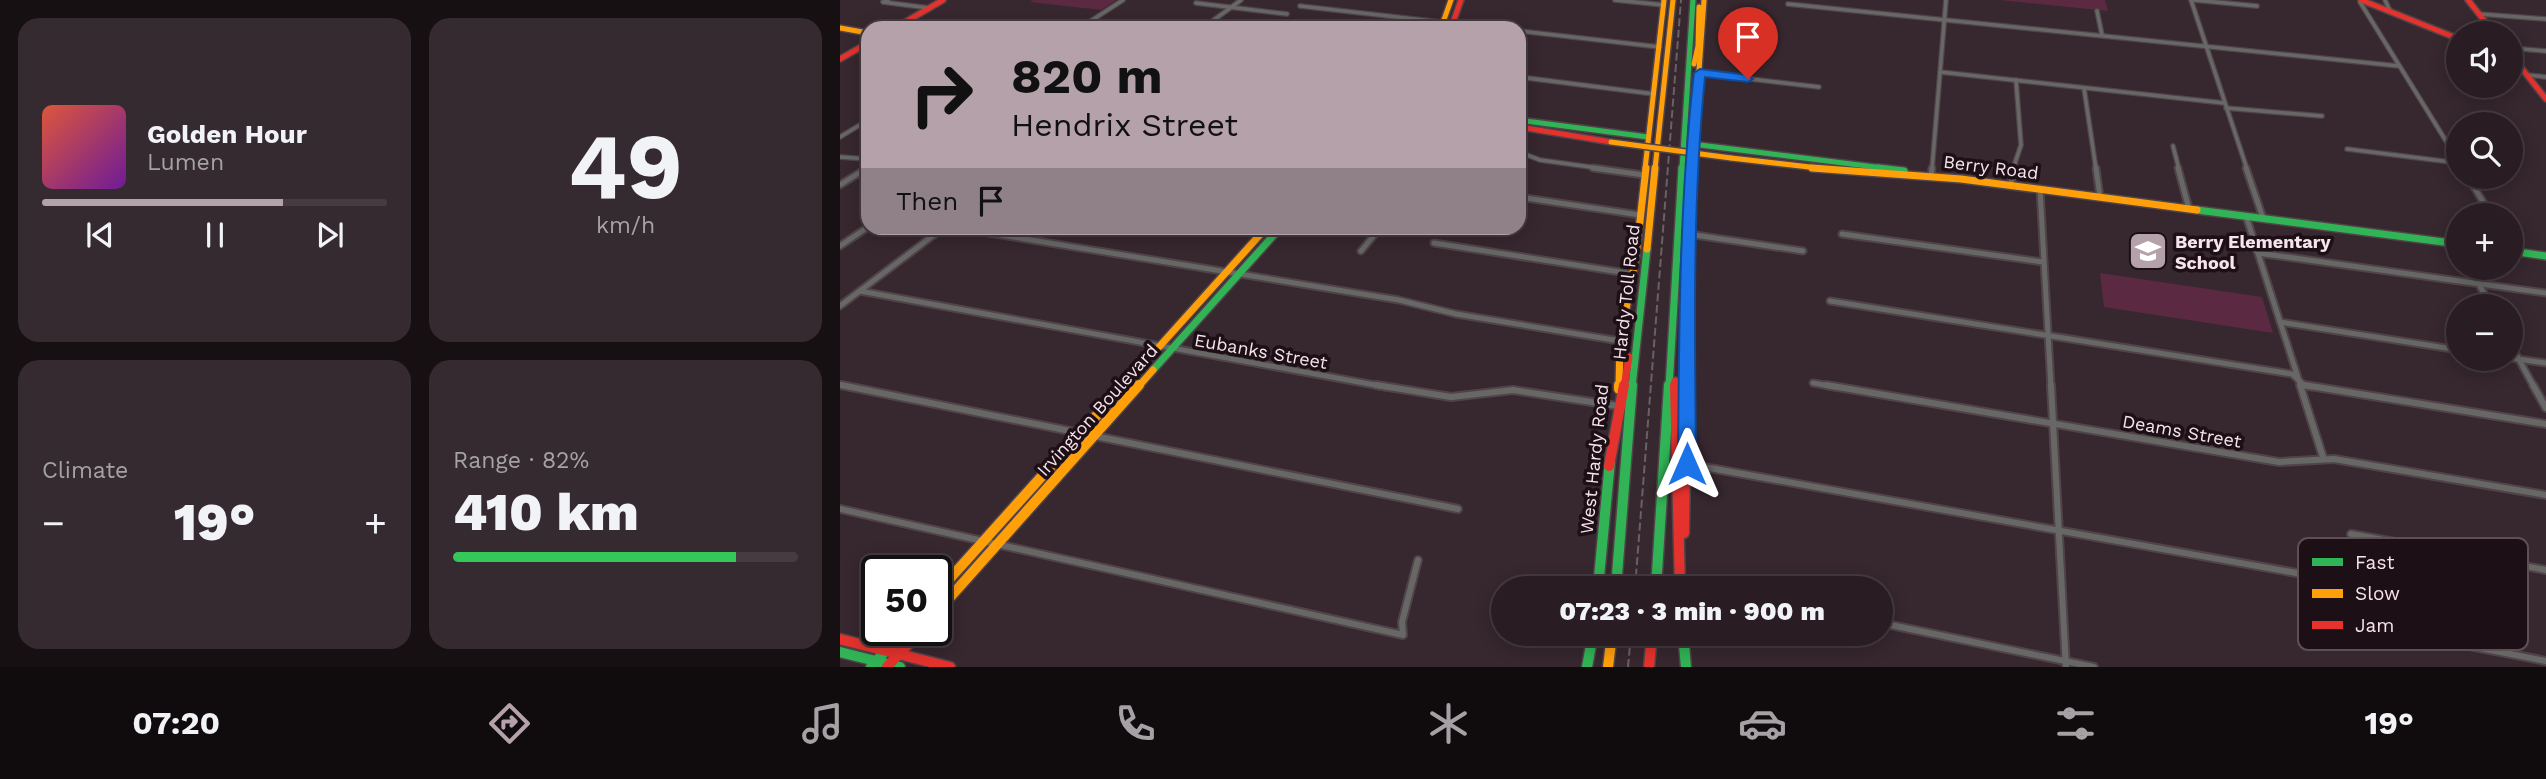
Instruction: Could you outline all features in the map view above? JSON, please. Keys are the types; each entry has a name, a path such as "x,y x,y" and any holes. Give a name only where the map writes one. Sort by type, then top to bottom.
{"main road":[{"path":"907,21 943,0"},
{"path":"1449,21 1451,0"},
{"path":"1450,21 1461,0"},
{"name":"Hardy Toll Road","path":"1617,576 1627,435 1674,0"},
{"path":"1657,576 1693,0"},
{"path":"1686,101 1698,46 1702,0"},
{"path":"1682,576 1687,464 1688,234 1692,144 1700,73 1702,0"},
{"path":"2361,0 2446,34"},
{"path":"2468,0 2485,21"},
{"name":"West Hardy Road","path":"1599,576 1609,466 1618,406 1620,341 1633,274 1664,3"},
{"path":"840,28 861,32"},
{"path":"840,59 861,47"},
{"path":"2523,70 2546,99"},
{"path":"1526,124 1648,137"},
{"name":"Berry Road","path":"1526,124 1611,142 1731,158 2040,189 2446,243"},
{"path":"1692,144 1860,169"},
{"name":"Irvington Boulevard","path":"952,576 1260,235"},
{"name":"Irvington Boulevard","path":"952,594 1274,235"},
{"path":"2523,252 2546,256"},
{"path":"1609,466 1643,278"},
{"path":"1672,345 1677,395 1676,530 1680,576"},
{"path":"840,639 950,667"},
{"path":"874,664 890,646"},
{"path":"888,666 906,646"},
{"path":"1587,667 1590,646"},
{"path":"1608,667 1611,646"},
{"path":"1649,667 1651,646"},
{"path":"1684,646 1686,667"},
{"path":"840,652 874,664 900,667"}],"street":[{"path":"888,0 883,2 929,8"},
{"path":"1091,21 1123,0"},
{"path":"1212,21 1241,0"},
{"path":"1615,0 1664,3"},
{"path":"1931,176 1946,0"},
{"path":"2257,6 2193,0 2263,218"},
{"path":"2361,0 2446,141"},
{"path":"2385,0 2390,12"},
{"path":"1196,3 1287,14"},
{"path":"1788,4 2399,66"},
{"path":"1300,6 1411,21"},
{"path":"2097,11 2102,35"},
{"path":"2479,14 2546,19"},
{"path":"1526,32 1660,47"},
{"path":"2523,49 2546,51"},
{"path":"1940,72 2322,117"},
{"path":"1700,73 1819,87"},
{"path":"2527,75 2546,77"},
{"path":"1526,78 1654,93"},
{"path":"2011,186 2011,175 2021,145 2016,80"},
{"path":"2084,88 2100,197"},
{"path":"840,137 861,124"},
{"path":"2173,146 2189,209"},
{"path":"2347,149 2446,160"},
{"path":"1526,155 1540,160 1644,175"},
{"path":"840,157 861,159"},
{"path":"840,185 861,172"},
{"path":"2040,189 2066,664"},
{"path":"1526,198 1640,215"},
{"path":"2246,216 2323,457"},
{"path":"840,246 861,232"},
{"path":"1688,234 1802,251"},
{"path":"1842,234 2043,262"},
{"path":"840,306 934,235"},
{"path":"1001,235 1620,341"},
{"path":"1361,251 1374,235"},
{"path":"1434,243 1633,274"},
{"path":"2258,253 2546,293"},
{"path":"2476,280 2484,294"},
{"name":"Eubanks Street","path":"860,291 1424,394 1451,397 1513,390 1618,406"},
{"path":"1830,302 2292,374 2305,386 2546,424"},
{"path":"2280,322 2446,348"},
{"path":"2523,359 2546,363"},
{"path":"2523,371 2546,408"},
{"name":"Deams Street","path":"1813,383 2279,462 2292,463 2323,457 2546,495"},
{"path":"840,385 1458,509"},
{"path":"1687,464 2298,573"},
{"path":"840,509 999,542 1403,635 1402,622 1418,560"},
{"path":"2351,534 2373,538"},
{"path":"2528,567 2546,570"},
{"path":"1893,626 2066,664 2094,667"},
{"path":"2490,650 2546,661"}],"shaded area":[{"path":"1116,0 1101,10 1030,2"},
{"path":"1999,0 2105,0 2108,11"},
{"path":"2100,273 2262,297 2273,333 2104,307"}],"railway":[{"path":"1636,576 1681,0"},
{"path":"1628,667 1630,646"}],"traffic: fast":[{"path":"1657,576 1693,0"},
{"path":"1526,121 1648,137"},
{"path":"1692,144 1904,171"},
{"path":"2197,210 2446,242"},
{"path":"1153,370 1274,235"},
{"path":"1617,576 1627,434 1647,249"},
{"path":"2523,253 2546,256"},
{"path":"1599,576 1610,461"},
{"path":"871,667 890,646"},
{"path":"1587,667 1591,646"},
{"path":"1684,646 1686,667"},
{"path":"840,652 900,667"}],"traffic: slow":[{"path":"1444,21 1451,0"},
{"path":"1619,389 1620,341 1636,256 1664,0"},
{"path":"1647,249 1673,0"},
{"path":"1691,188 1704,0"},
{"path":"1694,64 1698,46 1699,7"},
{"path":"840,28 861,32"},
{"path":"1611,142 1731,158"},
{"path":"1731,158 1857,173 1961,179 2197,210"},
{"path":"952,576 1260,235"},
{"path":"952,595 1153,370"},
{"path":"1608,667 1611,646"}],"traffic: jam":[{"path":"907,21 943,0"},
{"path":"1454,21 1461,0"},
{"path":"2361,0 2446,34"},
{"path":"2468,0 2485,21"},
{"path":"840,59 861,47"},
{"path":"2523,70 2546,99"},
{"path":"1526,128 1611,142"},
{"path":"1684,533 1691,188"},
{"path":"1609,466 1629,357"},
{"path":"1675,381 1680,576"},
{"path":"840,639 950,667"},
{"path":"887,667 906,646"},
{"path":"1649,667 1651,646"}],"place":[{"name":"Berry Elementary School","path":"2148,251"}],"route":[{"path":"1687,464 1688,234 1692,144 1700,73 1748,79"}]}
